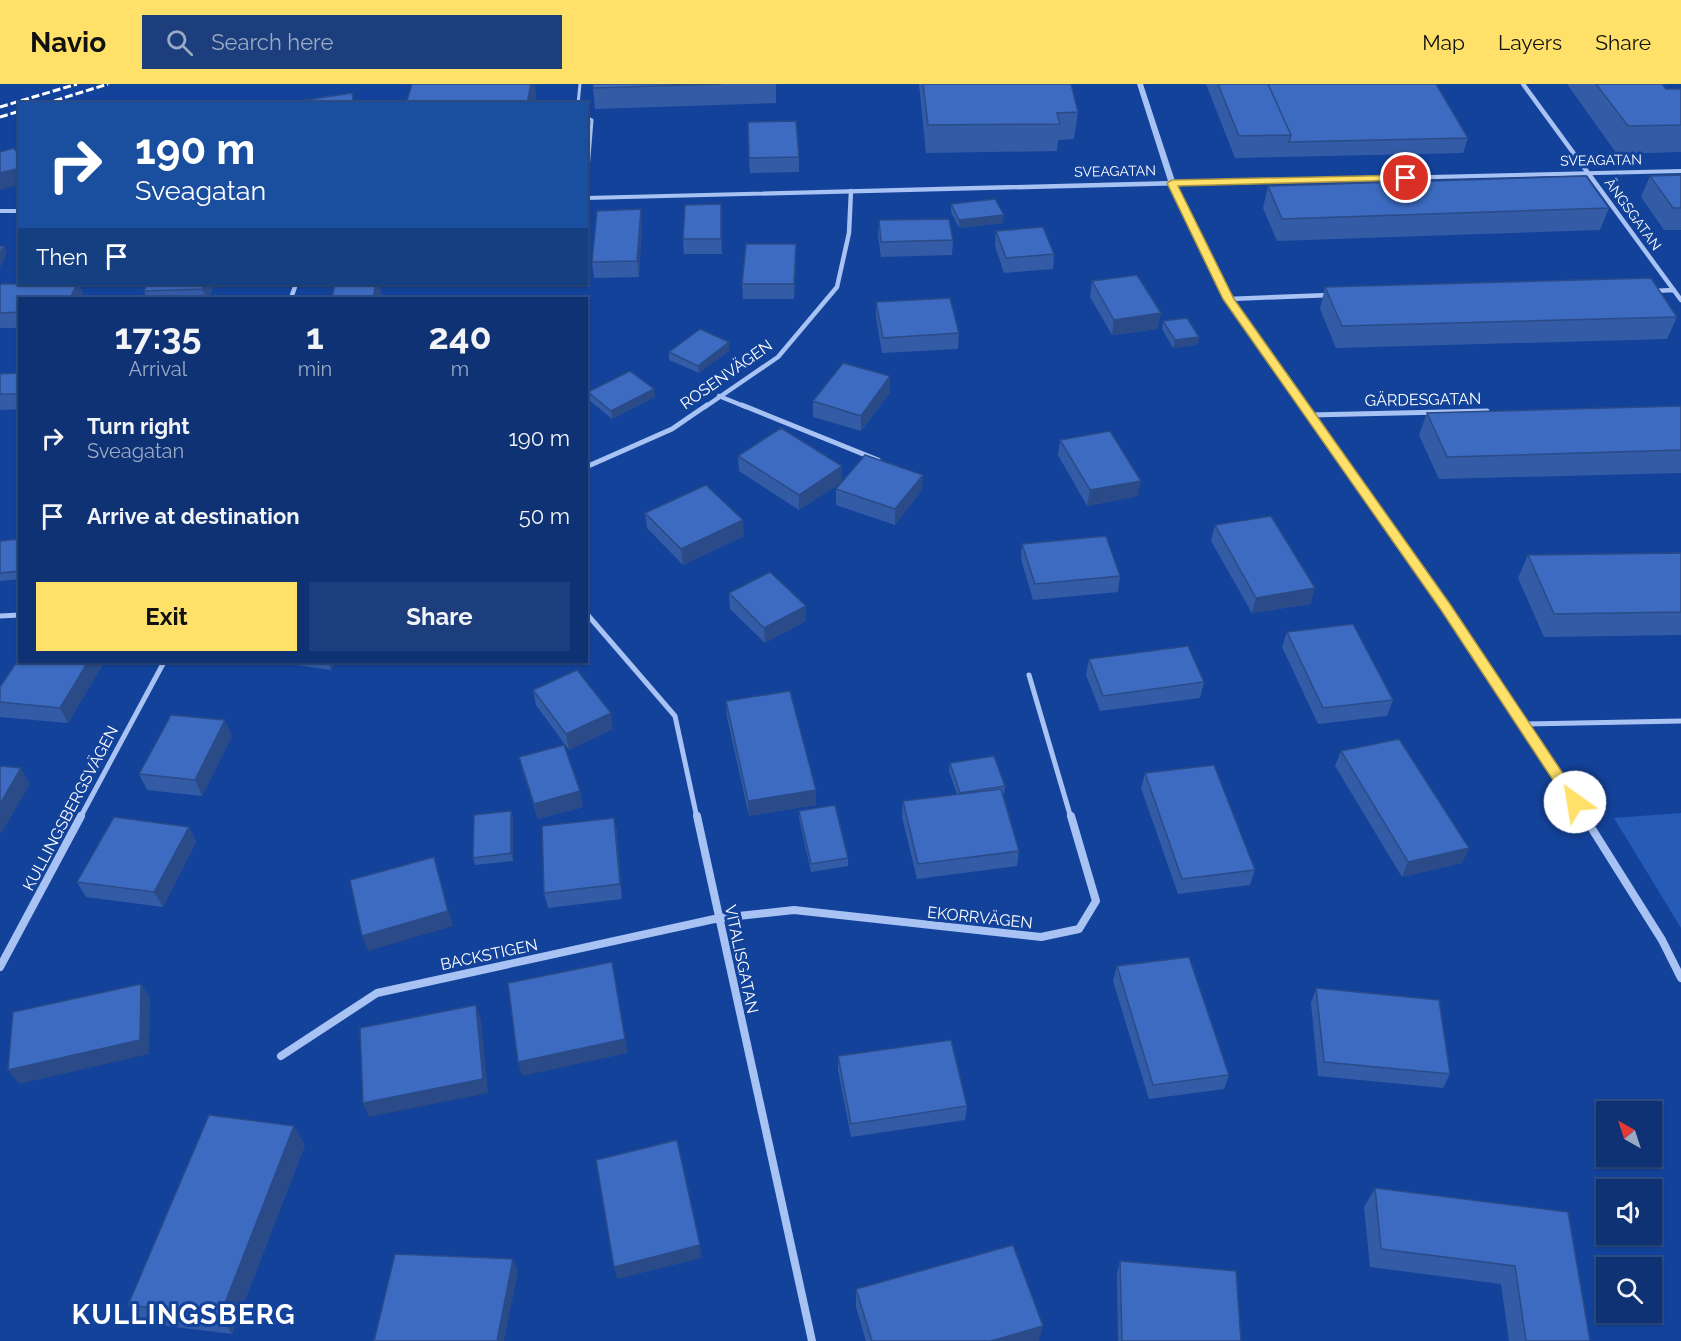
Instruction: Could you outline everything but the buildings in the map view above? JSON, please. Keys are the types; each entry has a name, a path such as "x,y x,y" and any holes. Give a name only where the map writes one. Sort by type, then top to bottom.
{"street":[{"path":"1140,84 1172,183 1229,299 1526,724 1662,940 1681,978"},
{"name":"ÄNGSGATAN","path":"1523,84 1681,300"},
{"name":"SVEAGATAN","path":"588,196 1681,171"},
{"name":"ROSENVÄGEN","path":"588,466 672,429 778,357 837,287 849,233 851,191"},
{"path":"0,211 18,211"},
{"path":"1639,291 1674,290"},
{"path":"1229,299 1336,295"},
{"path":"719,396 881,461"},
{"name":"GÄRDESGATAN","path":"1310,415 1494,411"},
{"path":"0,616 18,615"},
{"name":"VITALISGATAN","path":"588,615 675,716 812,1341"},
{"name":"KULLINGSBERGSVÄGEN","path":"0,967 163,663"},
{"name":"EKORRVÄGEN","path":"718,918 794,910 1041,937 1079,929 1096,900 1029,675"},
{"path":"1526,724 1681,721"},
{"name":"BACKSTIGEN","path":"281,1056 377,993 718,918"}],"lane":[{"path":"578,102 580,84"},
{"path":"588,118 592,120 588,171"}],"shaded area":[{"path":"1681,813 1681,928 1614,818"}],"railway":[{"path":"0,107 77,84"},
{"path":"50,102 108,84"},
{"path":"0,117 18,112"}],"district":[{"name":"KULLINGSBERG","path":"184,1315"}],"route":[{"path":"1406,178 1172,183 1229,299 1446,607 1526,724 1575,802"}]}
